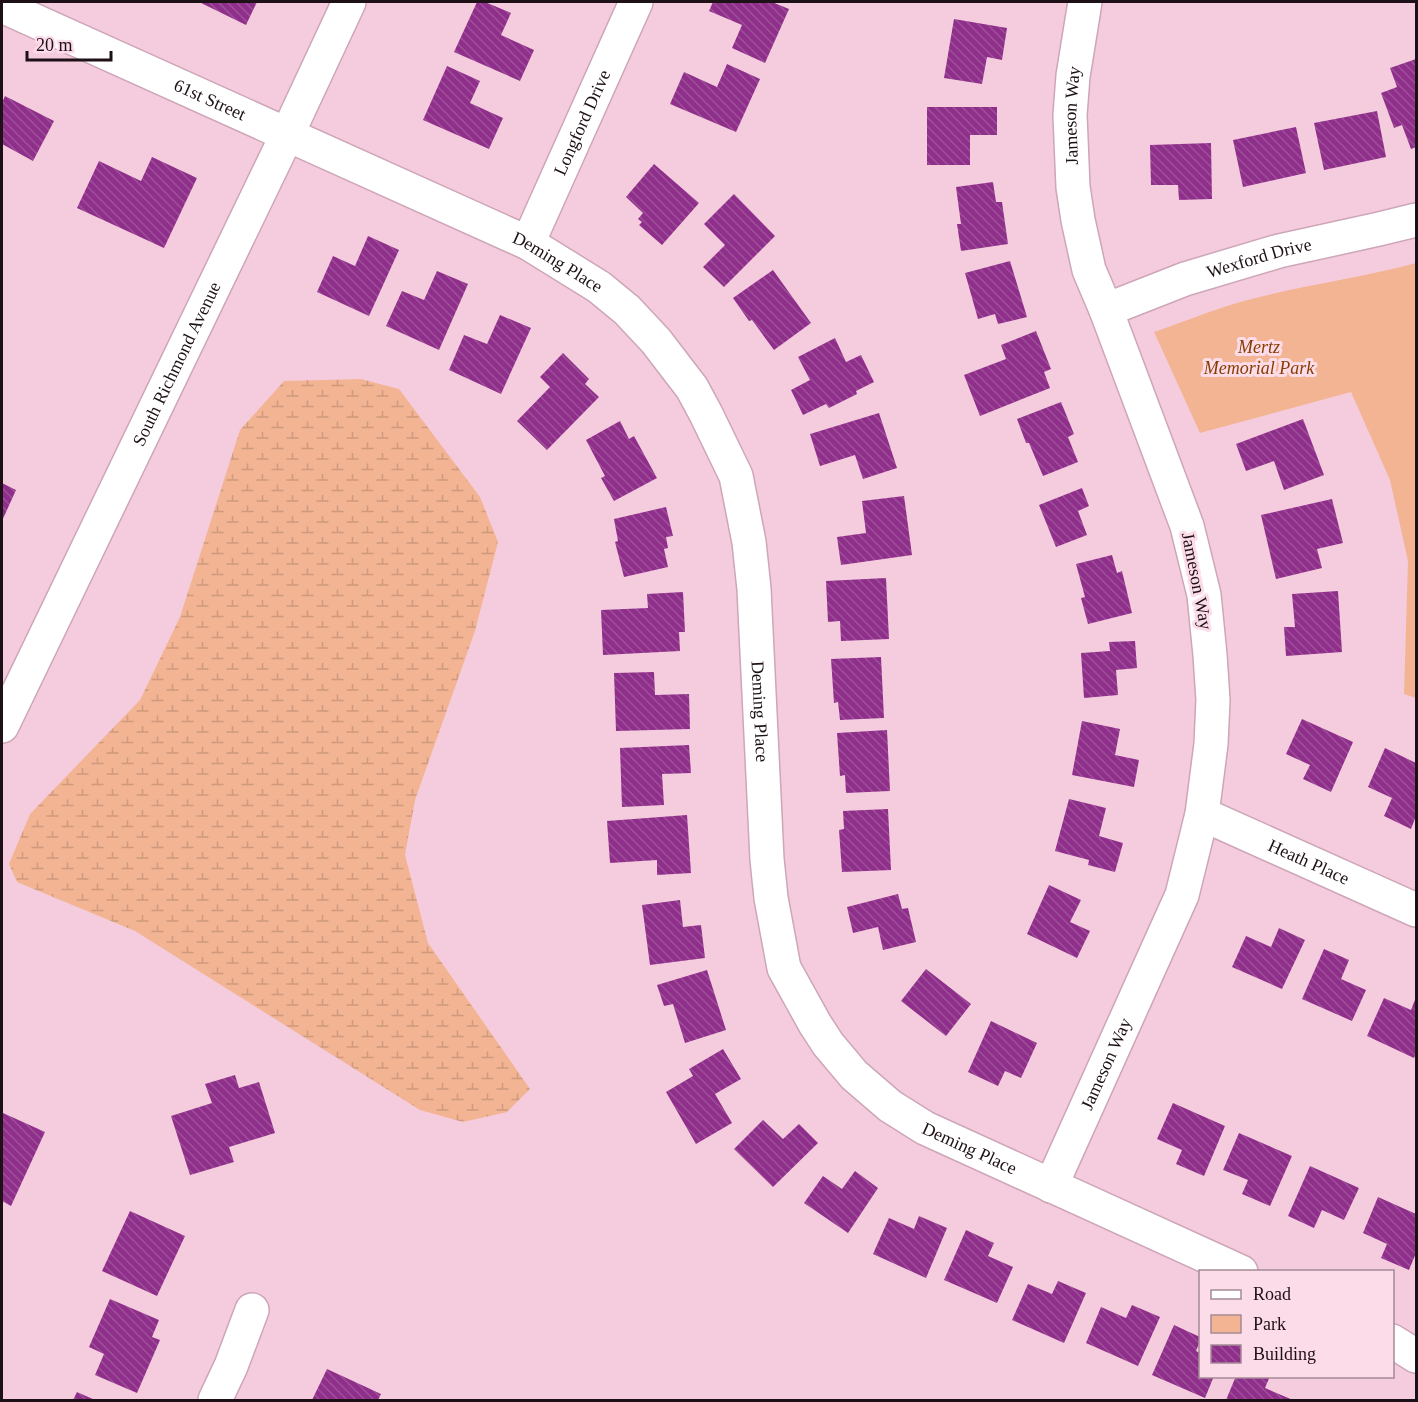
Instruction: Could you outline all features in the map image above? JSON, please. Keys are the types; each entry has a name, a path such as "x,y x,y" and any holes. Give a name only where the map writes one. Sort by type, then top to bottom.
{"street":[{"name":"South Richmond Avenue","path":"2,726 349,2"},
{"name":"Longford Drive","path":"528,243 636,2"},
{"name":"Jameson Way","path":"1051,1186 1182,895 1202,814 1211,744 1213,700 1204,595 1187,526 1089,270 1072,188 1070,116 1072,86 1085,2"},
{"name":"61st Street","path":"2,6 287,135"},
{"name":"Deming Place","path":"287,135 528,243 599,287 627,310 656,341 692,388 735,476 749,542 754,589 767,859 771,898 784,968 828,1044 854,1075 890,1106 925,1128 1237,1270"},
{"name":"Wexford Drive","path":"1106,310 1185,279 1279,251 1380,230 1416,220"},
{"name":"Heath Place","path":"1202,814 1416,910"},
{"path":"215,1401 252,1310"},
{"path":"1394,1342 1416,1356"}],"green space":[{"name":"Mertz Memorial Park","path":"1416,263 1416,698 1404,694 1408,561 1390,480 1351,392 1200,433 1154,332 1259,297"},
{"path":"361,379 399,389 480,497 498,542 475,631 415,800 405,855 428,943 530,1089 507,1112 463,1122 420,1110 135,931 17,882 9,864 30,814 140,700 180,617 240,430 284,381"}],"building":[{"path":"199,2 257,2 246,25"},
{"path":"477,2 485,2 511,13 501,35 534,50 520,81 454,52"},
{"path":"713,2 772,2 789,9 765,63 732,48 742,25 709,11"},
{"path":"954,19 1007,28 1002,60 987,57 982,84 944,78"},
{"path":"1416,59 1416,147 1411,149 1402,125 1394,128 1381,93 1397,87 1390,68"},
{"path":"727,64 760,79 736,132 670,104 684,72 717,87"},
{"path":"447,66 480,81 470,103 503,118 489,149 423,120"},
{"path":"5,96 54,121 33,161 2,144 2,103"},
{"path":"927,107 997,107 997,135 970,135 970,165 927,165"},
{"path":"1377,111 1386,157 1324,170 1314,123"},
{"path":"1296,127 1306,173 1243,187 1233,140"},
{"path":"1211,143 1212,199 1179,200 1178,185 1151,185 1150,145"},
{"path":"152,157 197,178 164,248 77,208 99,161 141,181"},
{"path":"654,164 699,203 662,245 639,225 642,222 638,219 643,213 626,197"},
{"path":"993,182 996,202 1002,202 1008,244 961,251 957,224 961,224 956,187"},
{"path":"734,194 775,236 724,287 703,267 725,245 704,224"},
{"path":"368,236 399,250 369,316 317,292 333,256 355,266"},
{"path":"1010,261 1027,317 998,324 995,314 978,319 965,273"},
{"path":"773,270 811,323 774,350 733,298"},
{"path":"437,271 468,284 439,350 386,326 402,291 424,300"},
{"path":"500,315 531,328 501,394 449,370 464,335 487,344"},
{"path":"1036,331 1051,369 1044,372 1050,388 980,416 964,375 1006,359 1001,345"},
{"path":"835,338 846,362 861,355 874,382 856,391 857,394 829,408 826,404 803,415 791,390 810,380 798,357"},
{"path":"563,353 589,379 585,384 599,397 547,450 517,421 550,387 540,377"},
{"path":"1061,402 1074,434 1068,437 1078,462 1043,476 1017,419"},
{"path":"879,413 897,468 863,479 855,455 820,466 810,434"},
{"path":"1303,419 1324,475 1284,490 1274,461 1246,471 1236,444"},
{"path":"620,421 629,439 634,436 657,478 614,501 601,478 605,476 586,440"},
{"path":"2,483 16,490 2,521"},
{"path":"1082,488 1089,506 1078,511 1087,535 1056,547 1039,505"},
{"path":"904,496 912,555 841,565 837,537 866,533 862,501"},
{"path":"1332,499 1343,543 1317,549 1322,568 1276,579 1261,515"},
{"path":"666,507 673,536 666,537 668,548 664,549 668,567 624,577 615,542 618,541 614,519"},
{"path":"1112,555 1117,573 1122,571 1132,613 1088,624 1081,598 1085,597 1076,564"},
{"path":"886,578 889,639 841,641 840,621 828,622 826,581"},
{"path":"1338,591 1342,652 1286,656 1284,627 1295,627 1292,594"},
{"path":"683,592 685,632 679,632 680,651 603,655 601,610 648,608 647,594"},
{"path":"1135,641 1137,668 1116,670 1118,695 1084,698 1081,653 1110,651 1109,642"},
{"path":"881,657 884,718 840,720 838,702 834,703 831,659"},
{"path":"654,672 655,695 689,694 690,729 616,731 614,673"},
{"path":"1302,719 1353,742 1331,792 1303,779 1310,765 1286,754"},
{"path":"1082,721 1120,729 1115,755 1139,760 1134,787 1072,775"},
{"path":"887,730 890,791 846,793 845,775 840,776 837,733"},
{"path":"689,745 691,773 662,774 664,805 622,807 620,748"},
{"path":"1385,748 1416,763 1416,816 1411,829 1384,816 1392,798 1368,787"},
{"path":"1069,799 1106,808 1099,836 1123,843 1115,872 1088,865 1089,860 1055,851"},
{"path":"888,809 891,870 842,872 839,830 844,829 843,811"},
{"path":"687,815 691,873 657,875 657,860 610,863 607,821"},
{"path":"1049,885 1081,900 1070,922 1090,931 1077,958 1027,934"},
{"path":"898,894 902,909 908,908 916,942 883,950 878,927 853,933 847,907"},
{"path":"680,900 683,927 701,925 705,958 650,965 642,905"},
{"path":"1279,928 1305,940 1282,989 1232,967 1246,936 1271,947"},
{"path":"1324,949 1349,960 1341,979 1366,990 1352,1021 1302,999"},
{"path":"926,969 971,1004 946,1036 901,1001"},
{"path":"707,970 726,1030 685,1043 673,1004 664,1006 657,985"},
{"path":"1416,997 1416,1053 1414,1058 1367,1036 1384,998 1411,1010"},
{"path":"991,1021 1037,1043 1021,1078 1005,1071 998,1086 968,1072"},
{"path":"723,1049 741,1079 715,1094 732,1123 696,1144 666,1092 693,1076 689,1069"},
{"path":"235,1075 239,1088 259,1082 275,1133 229,1147 234,1162 190,1175 171,1116 212,1103 205,1084"},
{"path":"1173,1103 1225,1126 1204,1176 1176,1164 1182,1150 1157,1139"},
{"path":"3,1113 45,1132 11,1206 2,1201"},
{"path":"763,1120 783,1139 799,1124 818,1143 773,1187 734,1149"},
{"path":"1239,1133 1292,1156 1270,1206 1242,1194 1248,1180 1223,1170"},
{"path":"1310,1166 1359,1188 1344,1220 1322,1210 1314,1228 1288,1216"},
{"path":"855,1171 878,1188 848,1233 804,1203 823,1176 842,1189"},
{"path":"1378,1197 1416,1214 1416,1253 1409,1270 1381,1258 1387,1244 1363,1233"},
{"path":"130,1211 185,1236 157,1296 102,1271"},
{"path":"919,1216 947,1228 926,1278 873,1254 889,1218 914,1229"},
{"path":"966,1230 994,1243 988,1256 1013,1267 997,1303 944,1280"},
{"path":"1058,1281 1086,1293 1064,1343 1012,1320 1028,1284 1052,1294"},
{"path":"110,1299 159,1320 152,1337 160,1340 137,1393 95,1375 104,1354 89,1347"},
{"path":"1132,1305 1160,1317 1138,1366 1086,1343 1101,1307 1126,1318"},
{"path":"1174,1325 1199,1337 1196,1351 1199,1352 1199,1378 1213,1378 1205,1398 1152,1375"},
{"path":"327,1369 381,1394 378,1400 312,1400"},
{"path":"1235,1378 1269,1378 1265,1388 1293,1400 1226,1400"},
{"path":"77,1392 95,1400 73,1400"}]}
